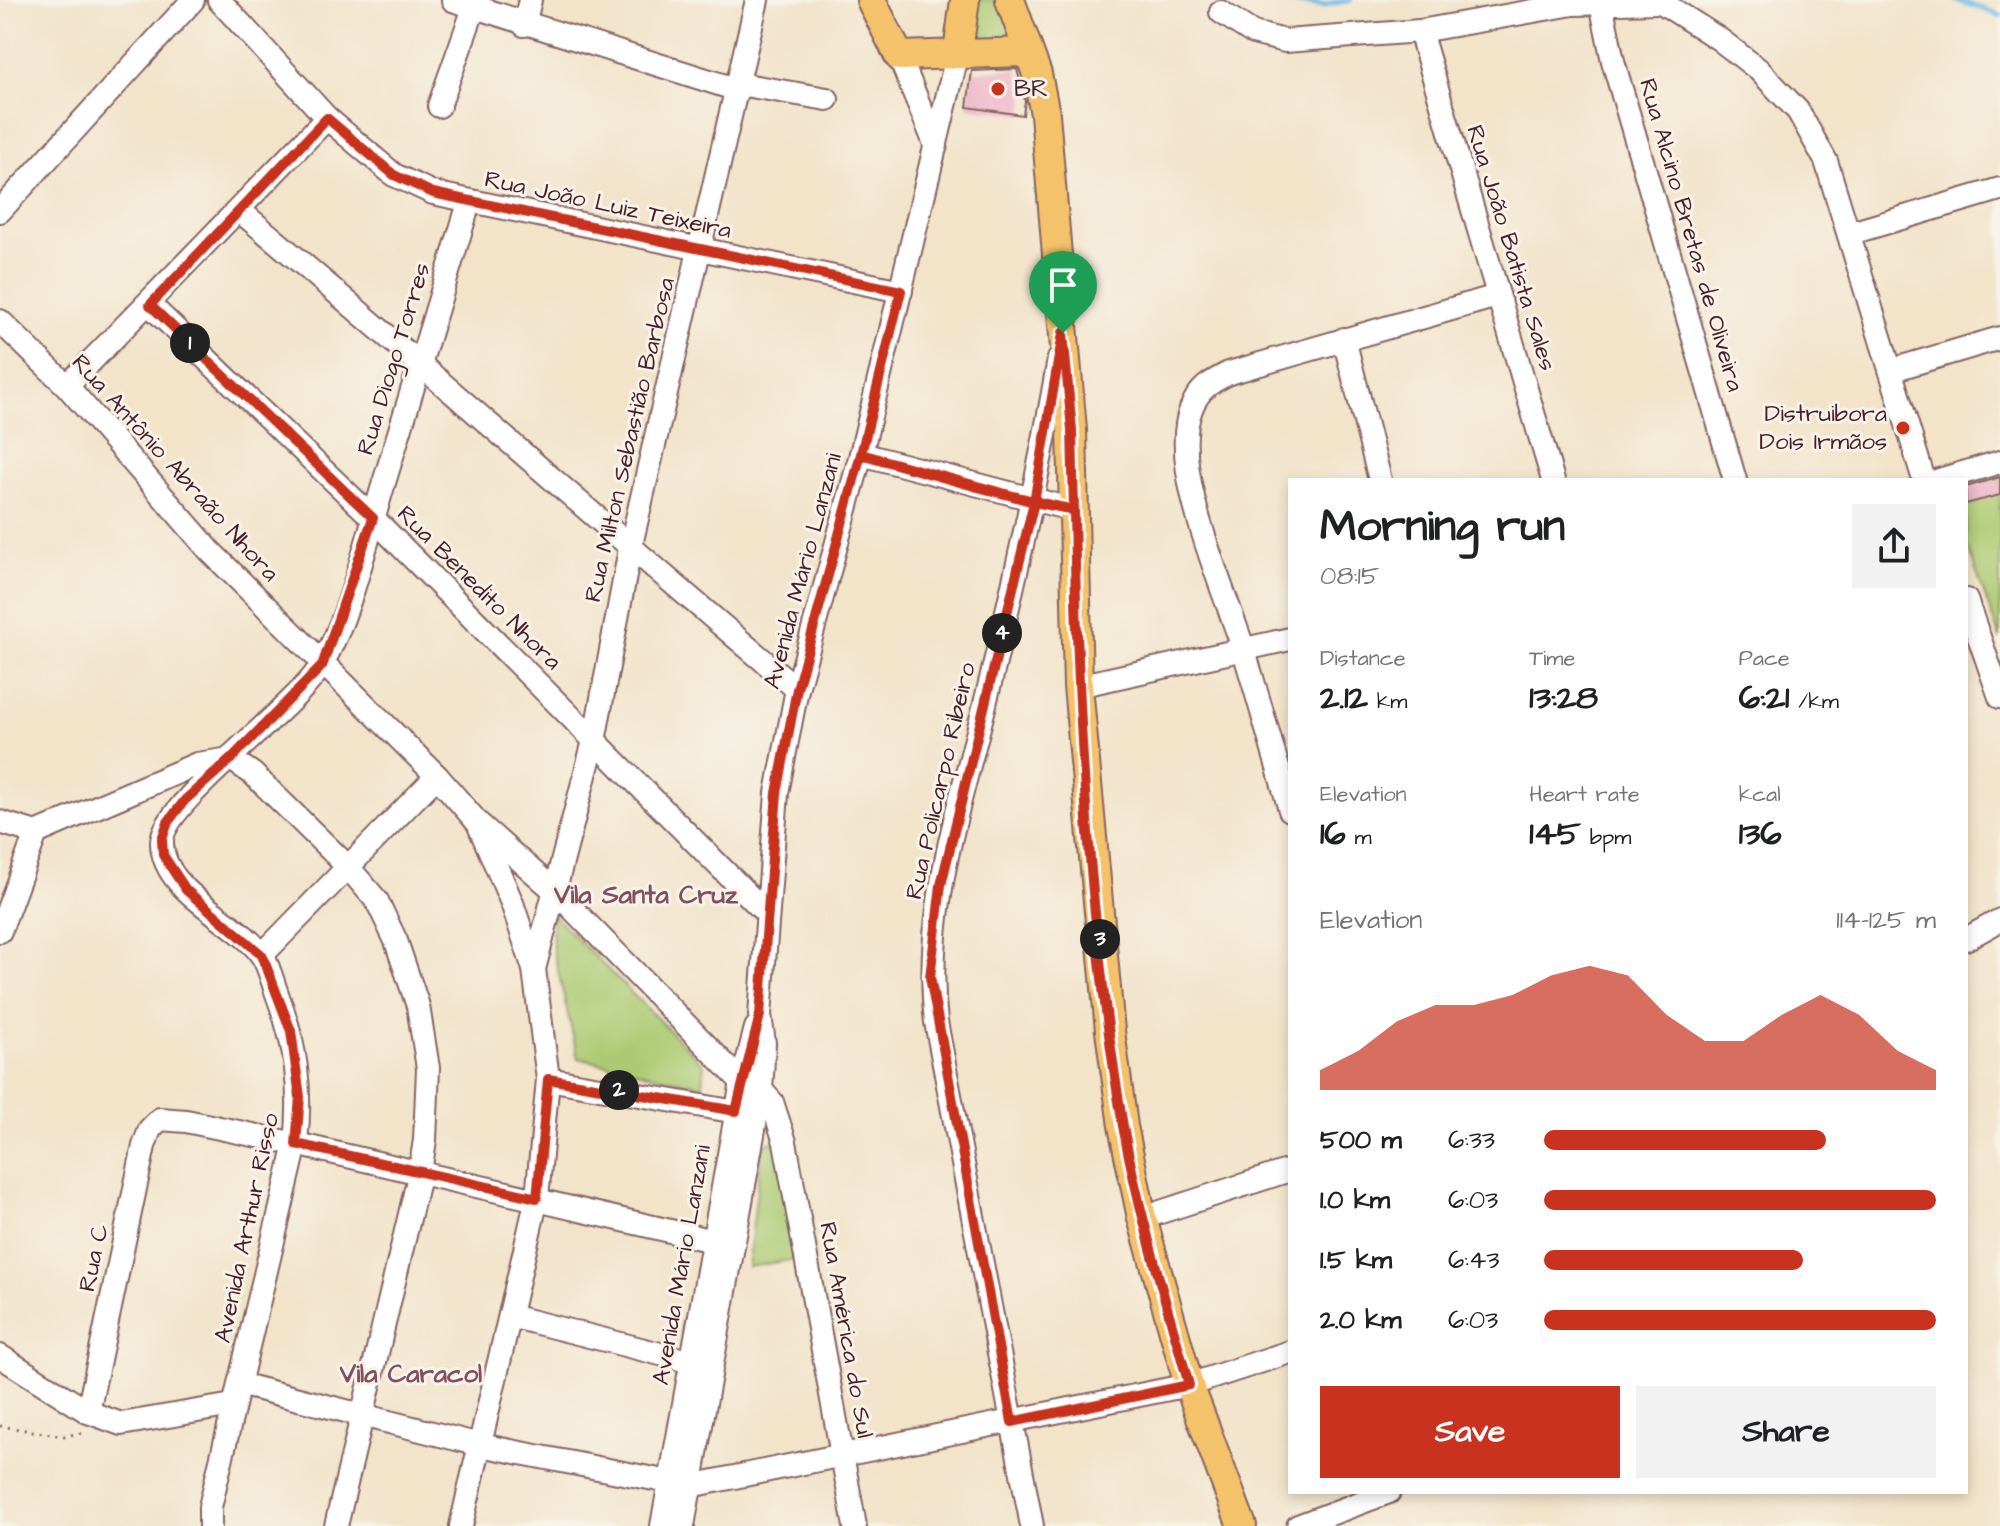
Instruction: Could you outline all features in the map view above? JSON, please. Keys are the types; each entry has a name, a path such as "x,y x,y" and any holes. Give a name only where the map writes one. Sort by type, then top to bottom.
{"main road":[{"path":"871,0 899,56 1028,52"},
{"path":"958,52 965,0"},
{"path":"1010,0 1037,74 1045,114 1072,430 1078,686 1110,1031 1123,1126 1142,1218 1189,1385 1242,1526"}],"street":[{"path":"0,211 193,0"},
{"name":"Rua João Luiz Teixeira","path":"219,0 327,118 394,175 433,193 469,203 901,291"},
{"path":"524,25 530,0"},
{"name":"Rua Milton Sebastião Barbosa","path":"534,969 594,741 630,549 757,0"},
{"path":"1221,12 1253,33 1285,41 1420,31 1573,4 1659,1 1719,39 1759,70 1798,111 1826,161 1851,233 1923,478"},
{"name":"Rua Alcino Bretas de Oliveira","path":"1601,3 1613,61 1734,478"},
{"path":"439,106 463,4 524,25 738,87 827,99"},
{"name":"Rua João Batista Sales","path":"1420,31 1552,478"},
{"name":"Avenida Mário Lanzani","path":"662,1526 680,1485 751,1086 760,1015 777,793 797,689 861,454 958,52"},
{"path":"899,56 936,146"},
{"path":"67,386 150,305 327,118"},
{"path":"1851,233 2000,189"},
{"name":"Rua Diogo Torres","path":"322,666 373,518 469,203"},
{"path":"240,211 420,361 630,549 797,689"},
{"path":"1288,803 1190,484 1186,453 1190,411 1203,386 1229,373 1497,296"},
{"name":"Rua Benedito Nhora","path":"150,305 373,518 766,913"},
{"name":"Rua Antônio Abraão Nhora","path":"0,321 67,386 163,500 322,666 437,776 478,823"},
{"name":"Rua Policarpo Ribeiro","path":"1032,1526 930,977 941,885 1034,502 1063,333"},
{"path":"1892,370 2000,338"},
{"path":"1344,339 1379,478"},
{"path":"861,454 1034,502 1074,510"},
{"path":"1946,478 2000,462"},
{"path":"1968,606 2000,697"},
{"path":"1078,686 1288,639"},
{"name":"Avenida Arthur Risso","path":"210,1526 210,1507 296,1144 300,1097 291,1031 262,955 186,890 163,855 162,839 168,822 185,800 231,759 322,666"},
{"path":"0,822 36,833 197,764 231,759 253,774 348,867 377,901 396,941 418,1006 428,1068 425,1140 364,1416 336,1526"},
{"path":"262,955 437,776"},
{"path":"461,1526 537,1198 548,1079 534,969 512,903 478,823"},
{"name":"Rua América do Sul","path":"478,823 556,892 751,1086 772,1102 785,1142 855,1526"},
{"path":"0,931 36,833"},
{"path":"1968,938 2000,920"},
{"path":"548,1079 746,1113 785,1142"},
{"name":"Avenida Mário Lanzani","path":"683,1526 680,1485 692,1362 713,1241 746,1113"},
{"name":"Rua C","path":"88,1412 150,1129 160,1119 186,1121 296,1144"},
{"path":"296,1144 713,1241"},
{"path":"1142,1218 1288,1171"},
{"path":"510,1316 692,1362"},
{"path":"0,1356 88,1412 121,1424 236,1395 364,1416 480,1445 680,1485 842,1456 1189,1385 1288,1353"},
{"path":"1298,1526 1384,1494"}],"path":[{"path":"0,1426 64,1436 121,1424"}],"green space":[{"path":"973,0 1001,0 1019,42 968,38"},
{"path":"2000,471 2000,639 1968,549 1968,479"},
{"path":"552,914 704,1065 703,1086 578,1058 553,949"},
{"path":"771,1142 777,1145 797,1259 748,1267 761,1155 764,1145"}],"building":[{"name":"BR","path":"1017,69 1025,101 1023,115 967,107 972,71"},
{"path":"2000,477 2000,495 1968,503 1968,486"}],"waterway":[{"path":"1267,0 1323,5 1350,0"},
{"path":"1956,0 2000,15"}],"place":[{"name":"BR","path":"998,89"},
{"name":"Distruibora Dois Irmãos","path":"1903,428"}],"district":[{"name":"Vila Santa Cruz","path":"646,895"},
{"name":"Vila Caracol","path":"411,1374"}],"route":[{"path":"1063,333 1034,502 861,454 901,291 469,203 433,193 394,175 327,118 150,305 373,518 347,601 322,666 231,759 185,800 168,822 162,839 163,855 186,890 262,955 291,1031 300,1097 296,1144 537,1198 545,1142 548,1079 736,1111 760,1015 777,793 797,689 861,454 947,478 1034,502 1074,510 1078,686 1110,1031 1123,1126 1142,1218 1189,1385 1012,1422 930,977 941,885 1034,502 1074,510 1072,430 1063,333"}]}
